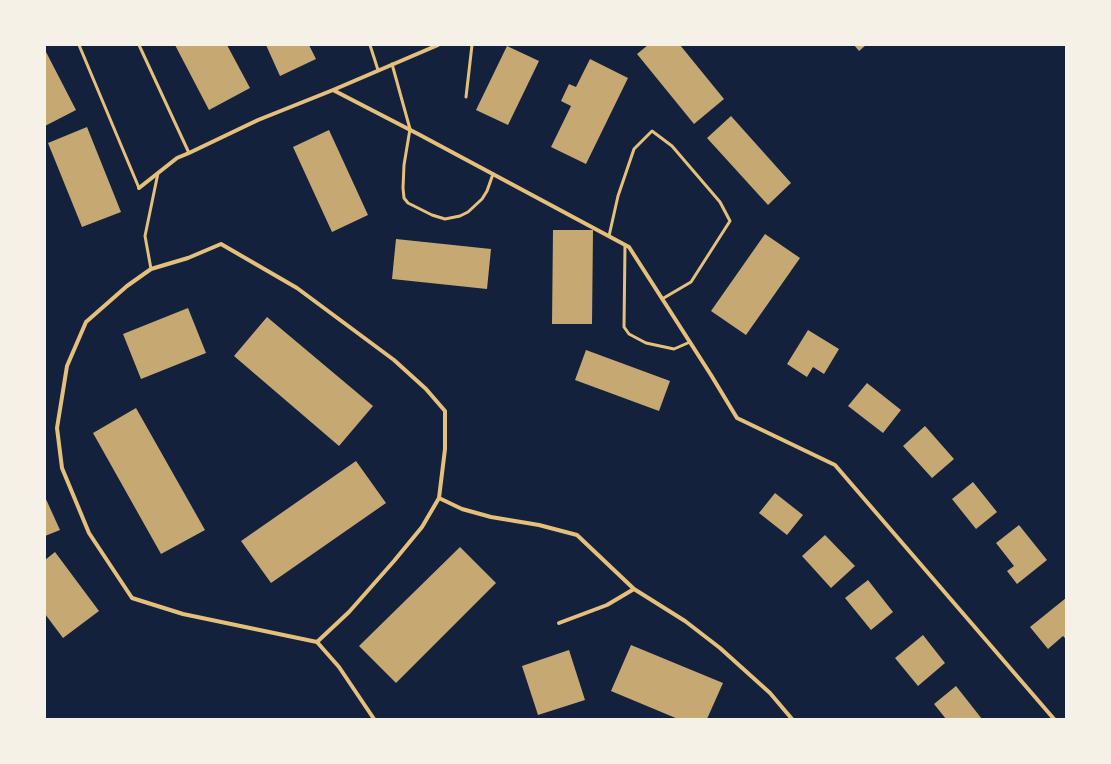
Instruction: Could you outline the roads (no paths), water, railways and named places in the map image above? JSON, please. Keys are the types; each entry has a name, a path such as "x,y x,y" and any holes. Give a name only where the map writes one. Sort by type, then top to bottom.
{"street":[{"path":"139,188 178,158 258,120 438,45"},
{"path":"333,90 410,129 629,247 737,418 835,465 1054,719"},
{"path":"317,642 349,612 394,561 422,527 439,498 445,449 445,412 426,389 394,360 297,288 221,244 188,258 151,269 127,286 86,322 67,366 57,428 62,468 89,533 132,598 182,614 317,642 339,668 374,719"},
{"path":"439,498 469,511 577,535 634,589 685,621 720,648 770,693 792,719"},
{"path":"559,623 607,605 634,589"}],"lane":[{"path":"79,45 139,188"},
{"path":"139,45 189,153"},
{"path":"370,45 378,70"},
{"path":"466,96 472,45"},
{"path":"392,64 410,129 404,165 403,188 404,198 408,203 432,215 445,219 460,216 482,199 487,192 493,174"},
{"path":"609,236 618,196 634,149 652,131 672,146 720,202 730,221 692,282 662,299"},
{"path":"151,269 145,236 158,173"},
{"path":"625,245 624,326 629,334 646,343 674,349 690,342"}]}
